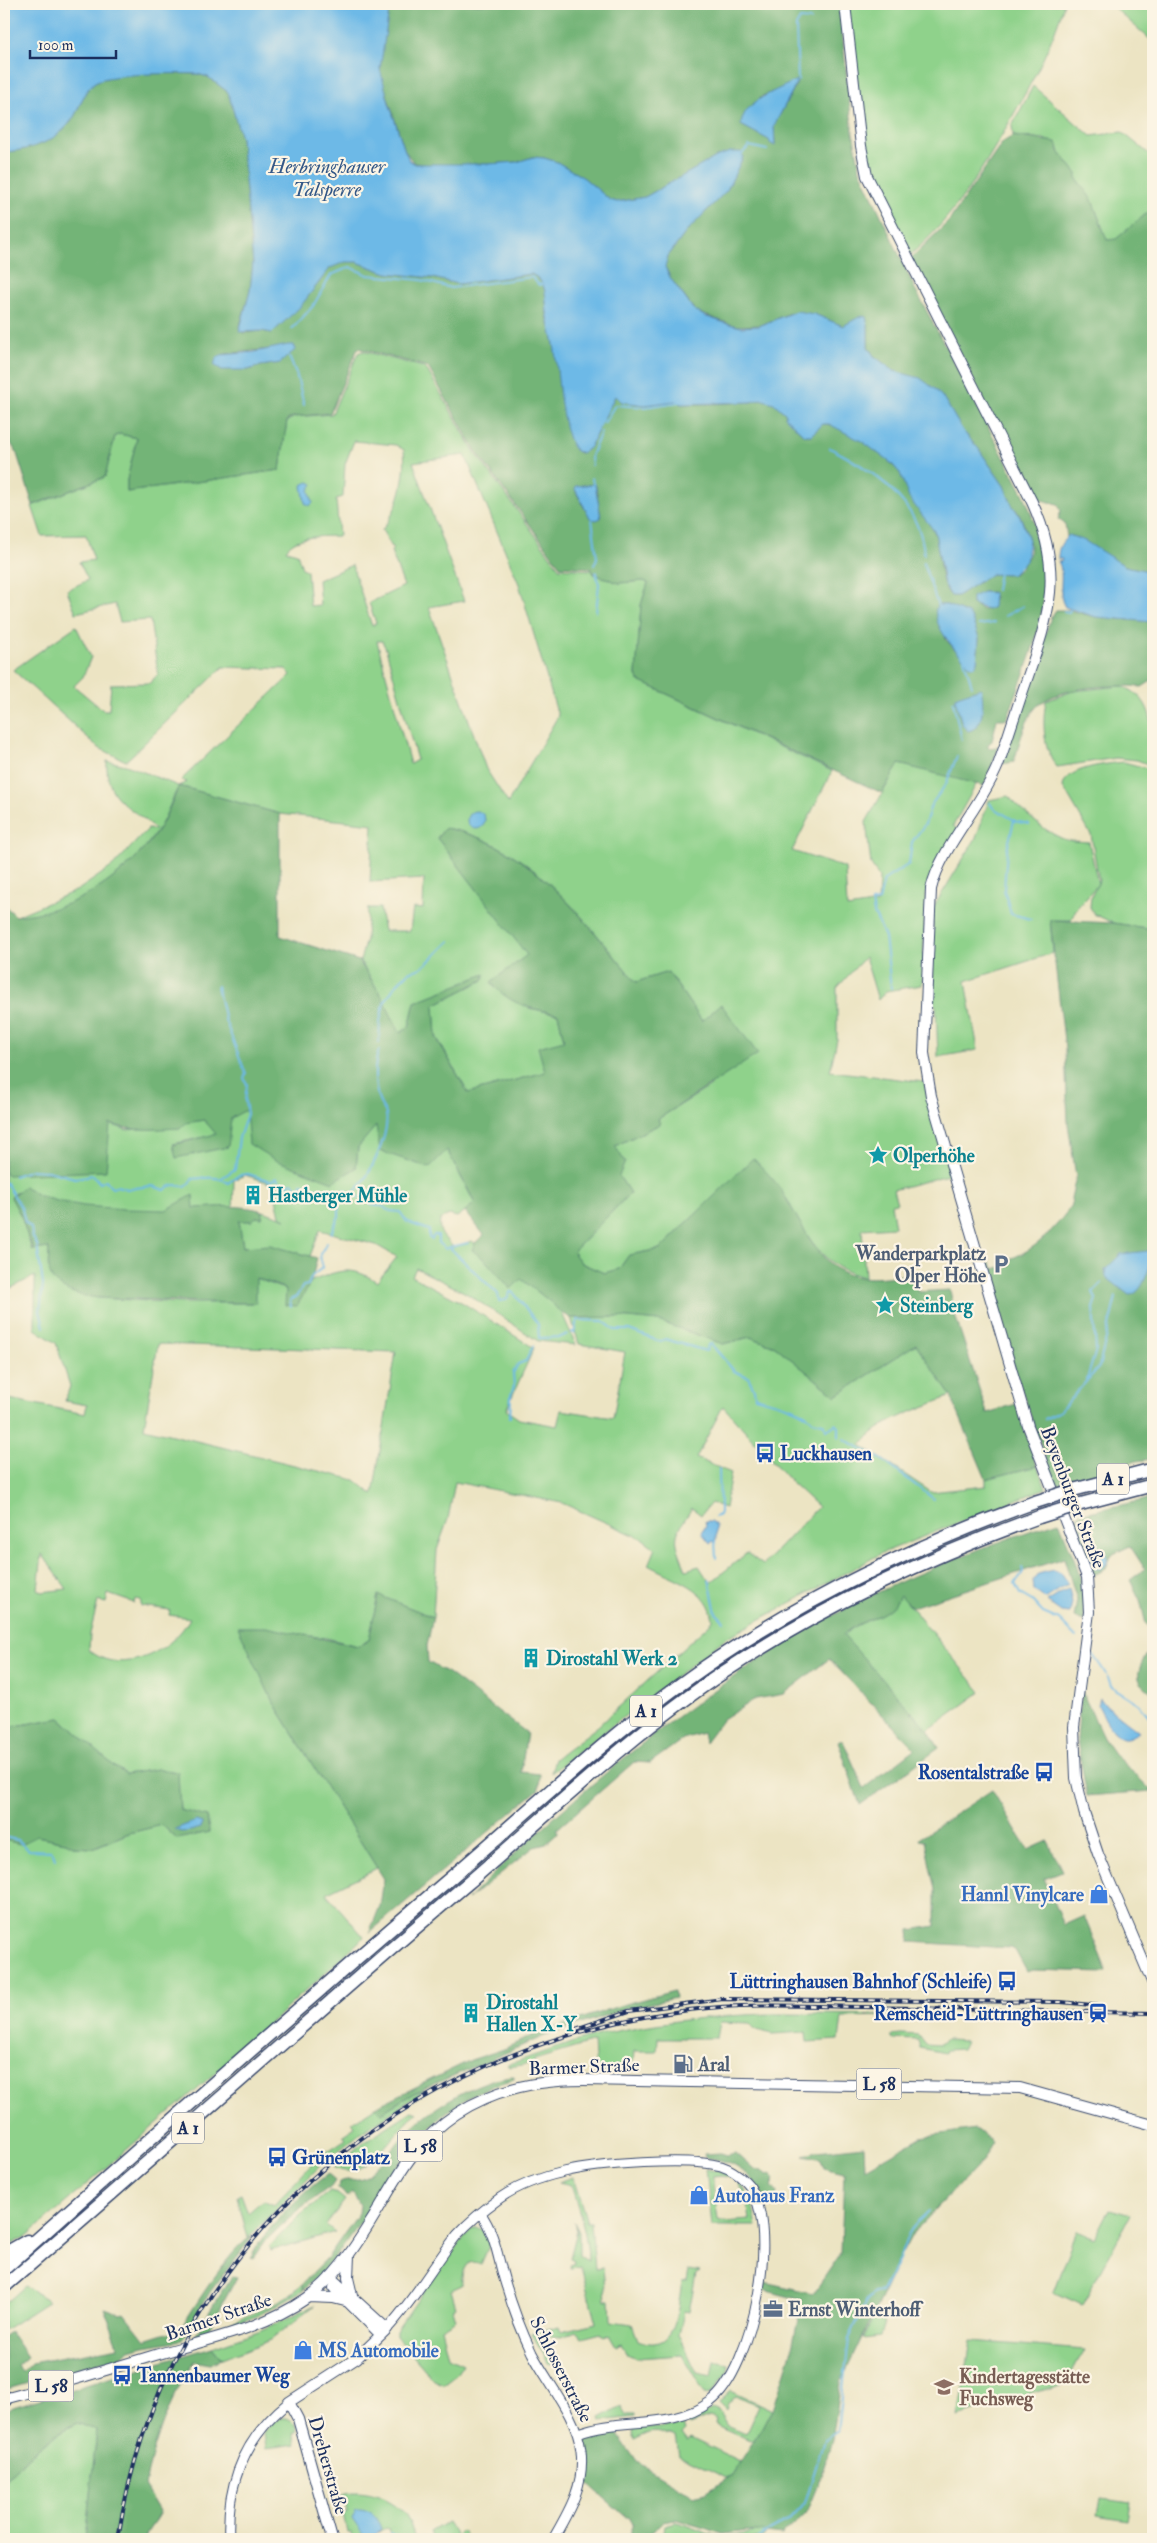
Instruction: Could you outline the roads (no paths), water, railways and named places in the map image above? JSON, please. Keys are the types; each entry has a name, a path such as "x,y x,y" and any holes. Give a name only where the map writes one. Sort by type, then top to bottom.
{"highway":[{"name":"A 1","path":"4,2269 396,1925 573,1772 670,1693 762,1630 864,1573 895,1558 1035,1502 1072,1490 1153,1469"},
{"name":"A 1","path":"4,2287 570,1793 679,1705 760,1649 875,1584 905,1570 951,1549 1039,1517 1153,1485"},
{"path":"4,2254 60,2219"}],"main road":[{"name":"Beyenburger Straße","path":"845,4 861,146 867,176 1032,502 1047,542 1051,574 1046,625 990,784 938,868 931,889 924,1048 927,1081 1028,1426 1087,1577 1090,1592 1089,1612 1074,1726 1076,1778 1084,1812 1098,1854 1153,1984"},
{"name":"Barmer Straße","path":"4,2399 240,2330 277,2316 309,2297 328,2279 349,2254 412,2157 443,2123 478,2100 504,2090 534,2083 570,2080 756,2081 1020,2088 1153,2125"},
{"path":"349,2254 348,2278 351,2299"},
{"path":"289,2402 357,2358 384,2332 328,2279"},
{"path":"309,2297 351,2299"},
{"name":"Dreherstraße","path":"289,2402 298,2419 332,2539"}],"street":[{"path":"384,2332 403,2312 459,2234 500,2198 531,2182 566,2172 606,2166 692,2163 722,2166 736,2173 746,2182 756,2197 760,2212 763,2246 759,2285 748,2338 741,2359 730,2380 711,2401 687,2414 666,2420 619,2422 578,2433"},
{"name":"Schlosserstraße","path":"481,2214 489,2225 509,2297 532,2352 578,2433 582,2468 578,2487 570,2509 553,2539"},
{"path":"229,2539 230,2497 243,2457 265,2422 289,2402"}],"water":[{"name":"Herbringhauser Talsperre","path":"4,4 390,4 380,69 405,151 409,160 415,164 488,164 517,162 533,157 544,158 557,162 584,178 610,200 617,202 645,197 718,156 730,152 741,152 743,157 727,190 686,232 668,256 665,267 671,279 693,309 704,316 741,327 759,326 796,311 814,314 843,326 861,316 866,317 868,347 874,356 894,371 920,378 935,389 944,399 963,431 978,448 1004,486 1012,505 1020,516 1029,540 1026,561 1012,575 991,574 957,596 951,596 944,585 935,532 909,498 900,473 891,463 863,442 829,424 823,424 811,435 804,435 785,417 786,414 774,403 760,399 751,402 681,404 676,401 645,405 622,402 615,396 590,447 583,453 576,451 571,443 564,419 544,287 537,277 531,274 458,284 433,278 387,273 357,262 345,262 330,268 300,307 272,333 262,331 239,332 250,291 253,263 241,138 228,92 208,77 198,74 145,74 103,79 89,87 71,121 55,136 36,146 4,152"},
{"path":"789,4 816,4 816,13 788,6"},
{"path":"796,80 797,82 774,126 775,146 769,140 741,125 743,116 748,109 762,97"},
{"path":"294,345 295,350 280,363 248,370 222,370 214,365 216,359 221,355 255,352"},
{"path":"309,482 313,484 309,490 313,503 309,506 305,503 302,486"},
{"path":"595,484 601,518 596,520 590,518 575,489 576,486"},
{"path":"1069,535 1085,541 1125,566 1153,572 1153,622 1096,617 1065,607 1061,596 1061,572 1058,561 1061,562 1062,559 1058,559 1058,555 1060,546"},
{"path":"983,592 994,593 993,607 988,610 972,604 972,597"},
{"path":"937,605 947,605 970,615 979,638 975,667 970,666 946,638 937,621"},
{"path":"981,688 983,707 980,720 974,729 968,731 962,724 955,699 957,696"},
{"path":"476,811 482,814 485,820 482,826 476,829 470,826 467,820 470,814"},
{"path":"1148,1251 1153,1256 1150,1267 1142,1286 1134,1294 1129,1295 1106,1277 1105,1270 1121,1254"},
{"path":"705,1521 712,1521 716,1526 716,1540 710,1543 702,1533 706,1525"},
{"path":"1098,1549 1105,1552 1108,1559 1105,1566 1098,1569 1091,1566 1088,1559 1091,1552"},
{"path":"1053,1570 1061,1573 1068,1584 1045,1599 1034,1590 1033,1581 1038,1574"},
{"path":"1069,1588 1072,1603 1070,1613 1061,1612 1047,1602"},
{"path":"1100,1698 1106,1706 1139,1732 1126,1738 1116,1733 1108,1724 1098,1705"},
{"path":"196,1821 202,1823 201,1828 184,1832 175,1829"},
{"path":"356,2510 365,2511 372,2515 381,2525 382,2529 376,2535 364,2536 352,2519"}],"waterway":[{"path":"798,80 796,26 800,19 811,20"},
{"path":"742,154 749,146 767,150"},
{"path":"292,329 313,306 331,275 350,267 368,275 421,280 451,288 532,277 539,285 542,284"},
{"path":"289,357 296,373 304,405"},
{"path":"604,423 615,405 645,407 679,402"},
{"path":"592,465 591,456 601,432"},
{"path":"830,448 862,466 892,489 914,518 921,535 924,554"},
{"path":"592,478 593,484"},
{"path":"592,519 597,558 594,565"},
{"path":"923,562 938,606"},
{"path":"596,572 599,584 596,612"},
{"path":"996,590 999,573"},
{"path":"1005,616 1023,606"},
{"path":"1064,611 1069,612 1070,610"},
{"path":"979,625 994,623"},
{"path":"964,659 972,686"},
{"path":"953,702 962,740"},
{"path":"891,988 885,937 874,913 872,902 879,901 884,880 909,864 912,842 925,824 931,805 946,784 957,756"},
{"path":"990,803 993,808 1014,820 1007,850 1004,890 1011,914 1031,919"},
{"path":"1014,821 1029,824"},
{"path":"379,1042 380,1021 384,1003 395,986 410,971 421,968 426,964 450,941"},
{"path":"217,986 225,1020 246,1074 244,1078 247,1084 245,1101 247,1114 239,1138 235,1169 220,1179"},
{"path":"353,1193 371,1168 385,1133 386,1114 380,1103 375,1083 375,1070 379,1050"},
{"path":"14,1176 31,1170 48,1171 75,1178 93,1175 100,1183 106,1180 112,1188 117,1186 127,1189 152,1186 165,1190 175,1185 186,1187 192,1179 215,1178 228,1183 239,1175 248,1174 271,1181 277,1178 283,1188 292,1182 300,1189 302,1184 306,1185 305,1188 335,1189 337,1192 344,1190 376,1206 400,1212 407,1222 429,1230 429,1238 432,1239 434,1235 438,1235 438,1243 446,1249 449,1247 498,1294 499,1301 506,1300 510,1292 513,1292 538,1324 539,1338 561,1337 567,1334"},
{"path":"4,1183 6,1183 22,1209 25,1222 31,1228 37,1245 43,1284 40,1311 44,1327"},
{"path":"331,1233 339,1216 339,1192"},
{"path":"291,1307 290,1300 296,1297 303,1286 308,1285 312,1276 322,1268 320,1254 327,1243"},
{"path":"451,1247 468,1243"},
{"path":"1087,1379 1096,1350 1093,1308 1096,1299 1093,1292 1102,1283"},
{"path":"1045,1419 1060,1411 1099,1367 1116,1297"},
{"path":"572,1332 574,1333 577,1320 603,1321 615,1330 629,1330 661,1342 665,1339 706,1351 708,1345 711,1344 734,1371 748,1377 754,1389 755,1397 779,1403 802,1412 813,1421 823,1423 827,1430 836,1424 839,1427 839,1437"},
{"path":"510,1417 511,1395 514,1386 513,1373 518,1364 526,1361 533,1346"},
{"path":"844,1439 881,1459 934,1499"},
{"path":"715,1517 720,1512 719,1469"},
{"path":"715,1541 716,1558"},
{"path":"1022,1567 1023,1572 1015,1584 1020,1594 1032,1601 1043,1613 1059,1620 1076,1637"},
{"path":"709,1579 716,1613 724,1621"},
{"path":"1089,1650 1099,1663 1111,1686 1139,1704 1153,1721"},
{"path":"4,1837 17,1840 29,1850 52,1851 55,1859"},
{"path":"769,2531 788,2521 805,2503 824,2440 838,2431 849,2339 867,2300 874,2293 882,2292 900,2257 908,2235 914,2225 929,2211"},
{"path":"758,2539 767,2532"},
{"path":"391,2534 399,2539"}],"railway":[{"path":"576,2029 629,2011 723,1999 1061,2002 1102,2006"},
{"path":"118,2539 143,2434 185,2338 242,2253 312,2178 394,2116 485,2066 584,2031 689,2010 711,2008 799,2006 1153,2013"}],"place":[{"name":"Olperhöhe","path":"878,1155"},
{"name":"Hastberger Mühle","path":"253,1195"},
{"name":"Wanderparkplatz Olper Höhe","path":"1001,1264"},
{"name":"Steinberg","path":"885,1305"},
{"name":"Luckhausen","path":"765,1453"},
{"name":"Dirostahl Werk 2","path":"531,1658"},
{"name":"Rosentalstraße","path":"1044,1772"},
{"name":"Hannl Vinylcare","path":"1099,1894"},
{"name":"Lüttringhausen Bahnhof (Schleife)","path":"1007,1981"},
{"name":"Dirostahl Hallen X-Y","path":"471,2013"},
{"name":"Remscheid-Lüttringhausen","path":"1098,2013"},
{"name":"Aral","path":"683,2064"},
{"name":"Grünenplatz","path":"277,2157"},
{"name":"Autohaus Franz","path":"699,2195"},
{"name":"Ernst Winterhoff","path":"773,2309"},
{"name":"MS Automobile","path":"303,2350"},
{"name":"Tannenbaumer Weg","path":"122,2375"},
{"name":"Kindertagesstätte Fuchsweg","path":"944,2387"}]}
